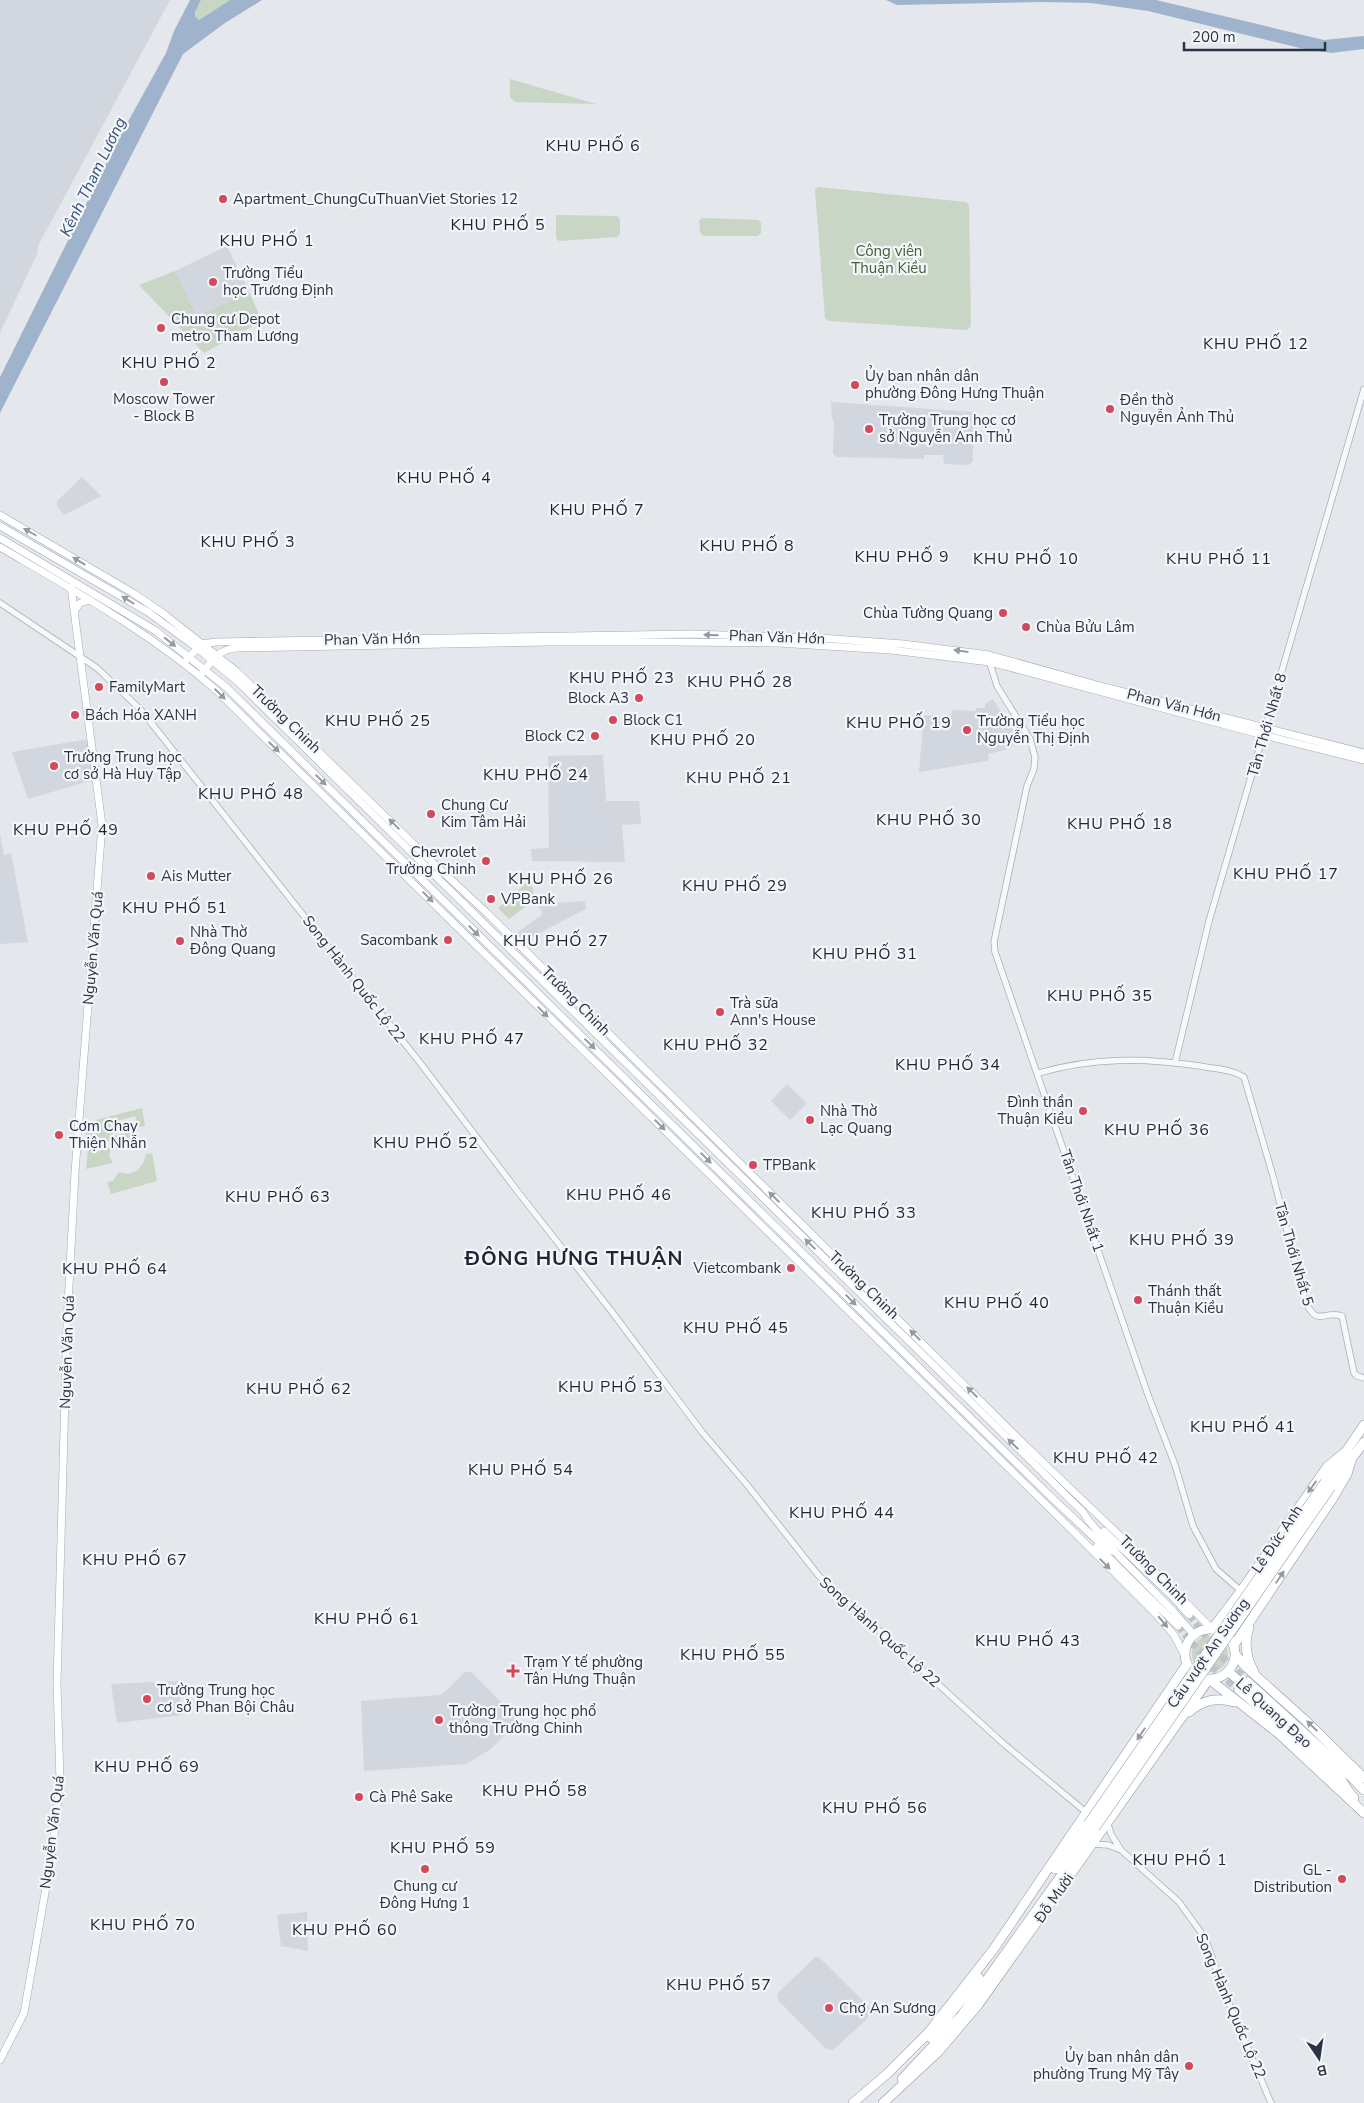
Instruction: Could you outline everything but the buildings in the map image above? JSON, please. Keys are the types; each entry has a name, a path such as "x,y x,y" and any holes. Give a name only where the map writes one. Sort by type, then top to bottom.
{"highway":[{"name":"Lê Đức Anh","path":"1328,1485 1345,1452 1364,1425"},
{"name":"Lê Đức Anh","path":"1328,1485 1364,1442"},
{"name":"Lê Đức Anh","path":"1212,1629 1232,1604 1327,1467 1345,1452"},
{"name":"Lê Đức Anh","path":"1235,1650 1252,1617 1333,1498 1347,1474 1352,1458"},
{"name":"Cầu vượt An Sương","path":"1092,1826 1328,1485"},
{"path":"1232,1604 1239,1612 1252,1617 1245,1642 1254,1671"},
{"path":"1212,1629 1226,1634 1235,1650 1234,1661 1228,1671 1221,1677 1209,1679 1196,1675 1186,1660 1189,1641 1194,1635 1212,1629"},
{"name":"Lê Quang Đạo","path":"1235,1650 1339,1757 1364,1778"},
{"name":"Đỗ Mười","path":"853,2103 888,2073 928,2032 992,1950 1160,1706 1186,1660"},
{"name":"Lê Quang Đạo","path":"1228,1671 1320,1754 1338,1774 1349,1792 1364,1807"},
{"name":"Đỗ Mười","path":"882,2103 938,2052 978,2005 1209,1679"},
{"name":"Lê Quang Đạo","path":"1209,1679 1278,1733 1364,1813"},
{"path":"1160,1706 1171,1704 1184,1716 1211,1705 1238,1702"},
{"name":"Lê Quang Đạo","path":"1278,1733 1289,1748 1364,1820"},
{"name":"Lê Quang Đạo","path":"1320,1754 1339,1757 1364,1790"},
{"name":"Đỗ Mười","path":"862,2103 897,2072 949,2017 991,1962 1077,1838 1086,1813"},
{"name":"Đỗ Mười","path":"1077,1838 1092,1826"},
{"name":"Đỗ Mười","path":"874,2103 917,2063 961,2016 1078,1851 1092,1826"},
{"path":"1078,1851 1091,1844 1092,1826"},
{"path":"1059,1853 1077,1838"}],"main road":[{"name":"Trường Chinh","path":"0,515 133,593 261,694 487,913 755,1179 1119,1535 1212,1629"},
{"name":"Trường Chinh","path":"0,526 162,617"},
{"name":"Trường Chinh","path":"0,538 156,631 190,656 260,719 1050,1496 1100,1543 1118,1555"},
{"name":"Trường Chinh","path":"0,547 134,627 200,676 1076,1534 1154,1612 1174,1635 1186,1660"},
{"name":"Nguyễn Văn Quá","path":"0,2060 24,2013 52,1853 60,1781 57,1683 67,1324 75,1172 102,825 70,579"},
{"path":"75,610 80,603 90,600"},
{"name":"Phan Văn Hớn","path":"199,646 216,642 778,643 891,650 989,659 1364,760"},
{"name":"Phan Văn Hớn","path":"215,658 229,648 352,642"},
{"path":"184,663 199,646"},
{"name":"Trường Chinh","path":"215,658 236,681 1073,1502 1118,1555 1173,1610 1194,1635"},
{"path":"200,676 215,658"},
{"name":"Phan Văn Hớn","path":"1265,732 1364,753"},
{"path":"735,1199 755,1179"},
{"name":"Trường Chinh","path":"1050,1496 1076,1534"},
{"name":"Trường Chinh","path":"1073,1502 1094,1512"},
{"path":"1083,1512 1172,1596 1189,1615"},
{"path":"1074,1519 1095,1544 1178,1626"},
{"path":"1248,1681 1339,1757"},
{"path":"1238,1690 1302,1746 1349,1792"}],"street":[{"name":"Tân Thới Nhất 8","path":"1175,1063 1209,921 1364,389"},
{"path":"0,603 80,656"},
{"name":"Song Hành Quốc Lộ 22","path":"80,656 111,680 141,710 211,796 421,1064 702,1432 748,1486 819,1576 998,1739 1086,1813"},
{"name":"Tân Thới Nhất 1","path":"989,659 997,686 1030,739 1035,757 1034,769 1027,786 994,942 997,958 1039,1073 1145,1387 1175,1465 1194,1526 1216,1569 1241,1591"},
{"path":"1039,1073 1096,1060 1175,1063"},
{"name":"Tân Thới Nhất 5","path":"1175,1063 1235,1072 1244,1077 1275,1184 1305,1301 1311,1314 1316,1316 1342,1316 1354,1373 1364,1378"},
{"path":"1107,1821 1111,1834 1121,1850"},
{"path":"1091,1844 1100,1843 1121,1850"},
{"name":"Song Hành Quốc Lộ 22","path":"1121,1850 1179,1902 1205,1938 1229,2004 1271,2103"}],"shaded area":[{"path":"0,0 170,0 38,246 37,254 0,333"},
{"name":"Trường Tiểu học Trương Định","path":"227,246 249,292 197,316 175,271"},
{"path":"831,402 974,412 973,461 969,465 944,464 943,455 924,455 924,459 837,457 833,454 834,422 832,419"},
{"path":"82,477 101,496 64,515 57,506 57,501"},
{"name":"Trường Tiểu học Nguyễn Thị Định","path":"993,699 1020,741 1005,750 988,754 989,760 987,761 919,772 924,715 951,718 952,710 976,711 976,708 985,708 985,704"},
{"name":"Trường Trung học cơ sở Hà Huy Tập","path":"88,739 93,780 28,799 12,752"},
{"path":"603,755 606,801 639,801 641,824 622,825 625,862 532,861 531,849 549,848 548,756"},
{"path":"0,833 4,855 11,853 28,942 0,944"},
{"path":"585,901 586,909 522,942 514,935 543,914 537,904"},
{"path":"787,1084 807,1103 790,1120 771,1101"},
{"name":"Trường Trung học phổ thông Trường Chinh","path":"465,1672 471,1672 516,1717 516,1723 491,1749 466,1764 364,1771 361,1701 440,1695"},
{"name":"Trường Trung học cơ sở Phan Bội Châu","path":"178,1681 182,1715 117,1723 111,1684"},
{"path":"307,1912 308,1951 281,1946 277,1915"},
{"path":"815,1957 819,1957 870,2008 870,2014 865,2021 833,2050 826,2049 778,2000 777,1994"}],"green space":[{"path":"201,0 230,0 199,20 195,16 195,12"},
{"path":"510,79 596,104 515,102 510,97"},
{"name":"Công viên Thuận Kiều","path":"818,187 966,202 969,205 971,326 967,330 829,321 825,318 815,190"},
{"path":"556,215 617,216 620,219 620,234 617,237 559,241 556,238"},
{"path":"703,218 758,220 761,223 761,233 757,236 703,236 700,232 699,220"},
{"path":"175,271 197,316 249,292 262,321 204,353 139,285"},
{"path":"531,879 534,900 509,919 498,908"},
{"path":"142,1108 145,1126 138,1127 135,1116 110,1123 113,1136 136,1131 133,1139 124,1137 110,1142 100,1138 86,1139 86,1131 98,1129 96,1120"},
{"path":"91,1148 97,1152 111,1148 109,1155 113,1163 86,1169 88,1149"},
{"path":"152,1153 157,1181 111,1194 107,1182 113,1181 119,1172 129,1173 137,1170 143,1164 146,1154"},
{"path":"1210,1636 1217,1637 1223,1641 1227,1647 1227,1661 1223,1667 1217,1671 1210,1672 1203,1671 1197,1667 1193,1661 1192,1654 1193,1647 1197,1641 1203,1637"}],"water":[{"name":"Kênh Tham Lương","path":"190,0 201,0 195,12 195,16 199,20 230,0 262,0 225,23 183,54 0,413 0,377 120,136 166,53 174,31"},
{"path":"886,0 1156,0 1324,40 1364,36 1364,49 1331,53 1300,48 1148,11 1091,3 897,5"}],"tunnel":[{"path":"1189,1615 1219,1654 1248,1681"},
{"path":"1178,1626 1212,1667 1238,1690"}],"place":[{"name":"Apartment_ChungCuThuanViet Stories 12","path":"223,199"},
{"name":"Trường Tiểu học Trương Định","path":"213,282"},
{"name":"Chung cư Depot metro Tham Lương","path":"161,328"},
{"name":"Moscow Tower - Block B","path":"164,382"},
{"name":"Ủy ban nhân dân phường Đông Hưng Thuận","path":"855,385"},
{"name":"Đền thờ Nguyễn Ảnh Thủ","path":"1110,409"},
{"name":"Trường Trung học cơ sở Nguyễn Anh Thủ","path":"869,429"},
{"name":"Chùa Tường Quang","path":"1003,613"},
{"name":"Chùa Bửu Lâm","path":"1026,627"},
{"name":"FamilyMart","path":"99,687"},
{"name":"Block A3","path":"639,698"},
{"name":"Bách Hóa XANH","path":"75,715"},
{"name":"Block C1","path":"613,720"},
{"name":"Trường Tiểu học Nguyễn Thị Định","path":"967,730"},
{"name":"Block C2","path":"595,736"},
{"name":"Trường Trung học cơ sở Hà Huy Tập","path":"54,766"},
{"name":"Chung Cư Kim Tâm Hải","path":"431,814"},
{"name":"Chevrolet Trường Chinh","path":"486,861"},
{"name":"Ais Mutter","path":"151,876"},
{"name":"VPBank","path":"491,899"},
{"name":"Sacombank","path":"448,940"},
{"name":"Nhà Thờ Đông Quang","path":"180,941"},
{"name":"Trà sữa Ann's House","path":"720,1012"},
{"name":"Đình thần Thuận Kiều","path":"1083,1111"},
{"name":"Nhà Thờ Lạc Quang","path":"810,1120"},
{"name":"Cơm Chay Thiện Nhẫn","path":"59,1135"},
{"name":"TPBank","path":"753,1165"},
{"name":"Vietcombank","path":"791,1268"},
{"name":"Thánh thất Thuận Kiều","path":"1138,1300"},
{"name":"Trạm Y tế phường Tân Hưng Thuận","path":"513,1671"},
{"name":"Trường Trung học cơ sở Phan Bội Châu","path":"147,1699"},
{"name":"Trường Trung học phổ thông Trường Chinh","path":"439,1720"},
{"name":"Cà Phê Sake","path":"359,1797"},
{"name":"Chung cư Đông Hưng 1","path":"425,1869"},
{"name":"GL - Distribution","path":"1342,1879"},
{"name":"Chợ An Sương","path":"829,2008"},
{"name":"Ủy ban nhân dân phường Trung Mỹ Tây","path":"1189,2066"}],"district":[{"name":"KHU PHỐ 6","path":"593,146"},
{"name":"KHU PHỐ 5","path":"498,225"},
{"name":"KHU PHỐ 1","path":"267,241"},
{"name":"KHU PHỐ 12","path":"1256,344"},
{"name":"KHU PHỐ 2","path":"169,363"},
{"name":"KHU PHỐ 4","path":"444,478"},
{"name":"KHU PHỐ 7","path":"597,510"},
{"name":"KHU PHỐ 3","path":"248,542"},
{"name":"KHU PHỐ 8","path":"747,546"},
{"name":"KHU PHỐ 9","path":"902,557"},
{"name":"KHU PHỐ 10","path":"1026,559"},
{"name":"KHU PHỐ 11","path":"1219,559"},
{"name":"KHU PHỐ 23","path":"622,678"},
{"name":"KHU PHỐ 28","path":"740,682"},
{"name":"KHU PHỐ 25","path":"378,721"},
{"name":"KHU PHỐ 19","path":"899,723"},
{"name":"KHU PHỐ 20","path":"703,740"},
{"name":"KHU PHỐ 24","path":"536,775"},
{"name":"KHU PHỐ 21","path":"739,778"},
{"name":"KHU PHỐ 48","path":"251,794"},
{"name":"KHU PHỐ 30","path":"929,820"},
{"name":"KHU PHỐ 18","path":"1120,824"},
{"name":"KHU PHỐ 49","path":"66,830"},
{"name":"KHU PHỐ 17","path":"1286,874"},
{"name":"KHU PHỐ 26","path":"561,879"},
{"name":"KHU PHỐ 29","path":"735,886"},
{"name":"KHU PHỐ 51","path":"175,908"},
{"name":"KHU PHỐ 27","path":"556,941"},
{"name":"KHU PHỐ 31","path":"865,954"},
{"name":"KHU PHỐ 35","path":"1100,996"},
{"name":"KHU PHỐ 47","path":"472,1039"},
{"name":"KHU PHỐ 32","path":"716,1045"},
{"name":"KHU PHỐ 34","path":"948,1065"},
{"name":"KHU PHỐ 36","path":"1157,1130"},
{"name":"KHU PHỐ 52","path":"426,1143"},
{"name":"KHU PHỐ 46","path":"619,1195"},
{"name":"KHU PHỐ 63","path":"278,1197"},
{"name":"KHU PHỐ 33","path":"864,1213"},
{"name":"KHU PHỐ 39","path":"1182,1240"},
{"name":"ĐÔNG HƯNG THUẬN","path":"574,1258"},
{"name":"KHU PHỐ 64","path":"115,1269"},
{"name":"KHU PHỐ 40","path":"997,1303"},
{"name":"KHU PHỐ 45","path":"736,1328"},
{"name":"KHU PHỐ 53","path":"611,1387"},
{"name":"KHU PHỐ 62","path":"299,1389"},
{"name":"KHU PHỐ 41","path":"1243,1427"},
{"name":"KHU PHỐ 42","path":"1106,1458"},
{"name":"KHU PHỐ 54","path":"521,1470"},
{"name":"KHU PHỐ 44","path":"842,1513"},
{"name":"KHU PHỐ 67","path":"135,1560"},
{"name":"KHU PHỐ 61","path":"367,1619"},
{"name":"KHU PHỐ 43","path":"1028,1641"},
{"name":"KHU PHỐ 55","path":"733,1655"},
{"name":"KHU PHỐ 69","path":"147,1767"},
{"name":"KHU PHỐ 58","path":"535,1791"},
{"name":"KHU PHỐ 56","path":"875,1808"},
{"name":"KHU PHỐ 59","path":"443,1848"},
{"name":"KHU PHỐ 1","path":"1180,1860"},
{"name":"KHU PHỐ 70","path":"143,1925"},
{"name":"KHU PHỐ 60","path":"345,1930"},
{"name":"KHU PHỐ 57","path":"719,1985"}]}
